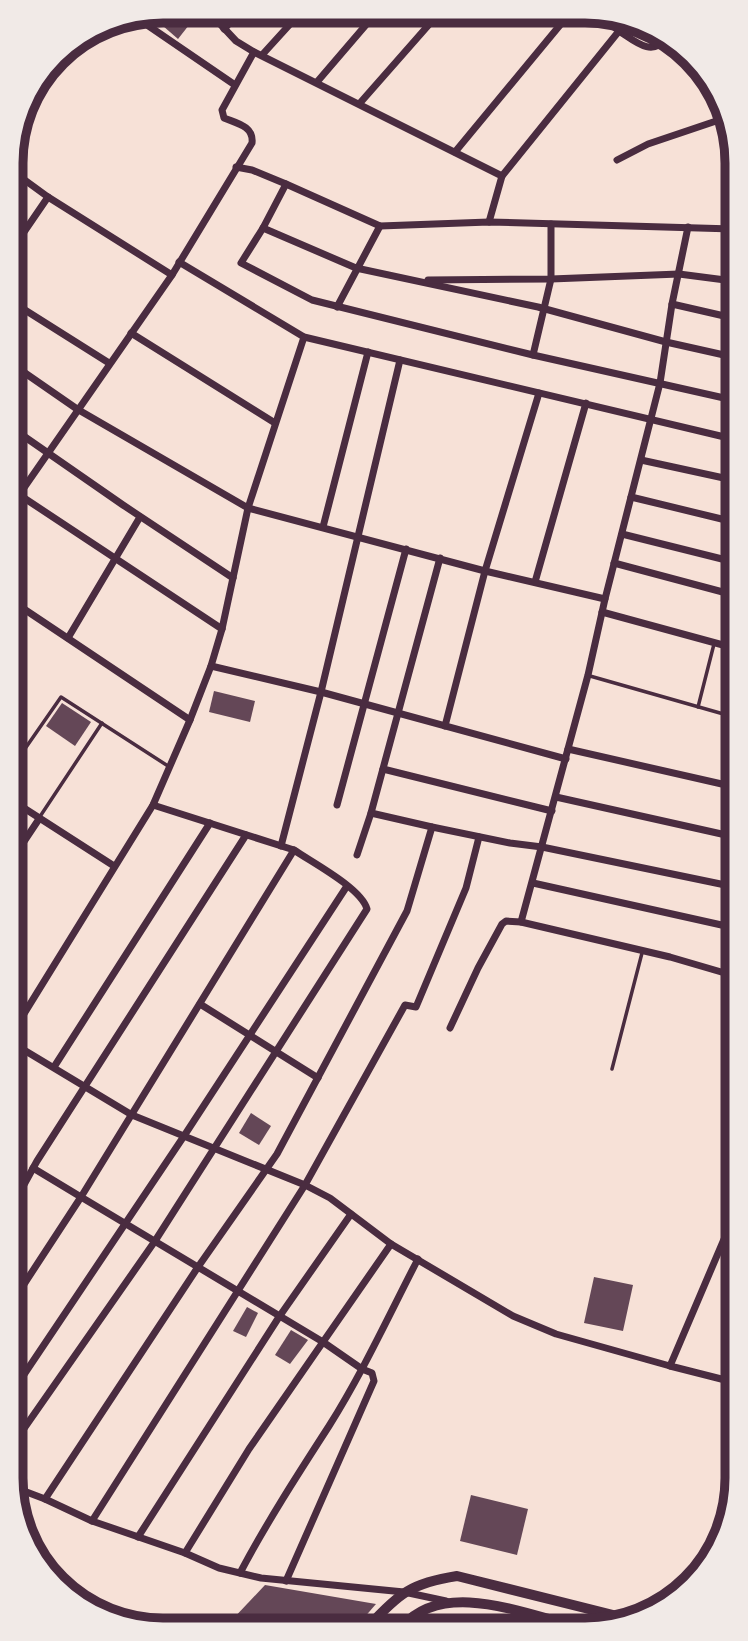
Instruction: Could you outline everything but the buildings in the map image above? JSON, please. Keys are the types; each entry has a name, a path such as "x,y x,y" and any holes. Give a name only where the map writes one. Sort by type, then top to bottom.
{"main road":[{"path":"377,1618 404,1592 428,1581 457,1576 613,1615"},
{"path":"413,1618 420,1612 451,1602 496,1606 534,1618"}],"street":[{"path":"219,23 236,41 258,53 502,176"},
{"path":"224,29 230,23"},
{"path":"23,482 172,275 252,143 253,136 248,129 224,118 222,110 235,85 258,53 289,23"},
{"path":"317,82 368,23"},
{"path":"360,103 430,23"},
{"path":"454,152 562,23"},
{"path":"146,24 235,85"},
{"path":"612,25 642,46 653,48 660,46"},
{"path":"489,222 502,176 619,31"},
{"path":"617,160 648,144 718,120"},
{"path":"236,167 286,184 380,226 489,222 725,229"},
{"path":"23,179 172,275"},
{"path":"286,184 241,263 312,300 533,355 725,398"},
{"path":"23,233 48,197"},
{"path":"533,355 551,279 551,224"},
{"path":"337,307 380,226"},
{"path":"521,922 588,675 652,418 688,227"},
{"path":"263,228 356,268 542,309 725,355"},
{"path":"180,262 304,337 725,437"},
{"path":"413,280 551,279 679,274 725,280"},
{"path":"672,304 725,316"},
{"path":"25,310 110,363"},
{"path":"131,333 275,423"},
{"path":"23,1016 153,805 190,720 222,629 248,508 304,337"},
{"path":"323,527 368,352"},
{"path":"281,846 321,692 400,360"},
{"path":"23,372 78,409 248,508 605,599"},
{"path":"445,726 485,570 539,393"},
{"path":"535,582 586,403"},
{"path":"23,436 233,578"},
{"path":"641,460 725,478"},
{"path":"23,497 222,629"},
{"path":"631,497 725,520"},
{"path":"68,638 140,517"},
{"path":"622,534 725,560"},
{"path":"337,805 406,549"},
{"path":"357,855 371,813 440,558"},
{"path":"614,563 725,593"},
{"path":"23,608 190,720"},
{"path":"602,612 725,646"},
{"path":"211,666 321,692 566,759"},
{"path":"568,749 725,785"},
{"path":"383,769 552,811"},
{"path":"556,797 725,835"},
{"path":"23,1430 155,1241 367,909 364,902 347,886 295,850 153,805"},
{"path":"23,808 114,866"},
{"path":"371,813 725,885"},
{"path":"23,843 39,819"},
{"path":"54,1067 210,823"},
{"path":"45,1499 198,1267 277,1154 407,911 432,827"},
{"path":"23,1186 246,835"},
{"path":"92,1521 305,1185 405,1005 416,1007 466,888 479,837"},
{"path":"23,1286 295,850"},
{"path":"533,883 725,926"},
{"path":"23,1376 347,886"},
{"path":"450,1028 478,968 506,921 521,922 725,973"},
{"path":"200,1004 318,1078"},
{"path":"23,1049 132,1115 305,1185 330,1198 391,1244 513,1316 556,1334 725,1380"},
{"path":"33,1168 323,1342 362,1370 372,1373 374,1381 286,1581"},
{"path":"138,1537 279,1317 351,1214"},
{"path":"670,1366 725,1236"},
{"path":"186,1553 249,1449 391,1244"},
{"path":"240,1573 265,1525 362,1370 418,1259"},
{"path":"24,1491 92,1521 186,1553 219,1568 286,1581 404,1592 451,1602"}],"lane":[{"path":"698,706 714,643"},
{"path":"588,675 725,714"},
{"path":"23,752 61,697 170,767"},
{"path":"39,819 102,723"},
{"path":"612,1069 642,951"}]}
